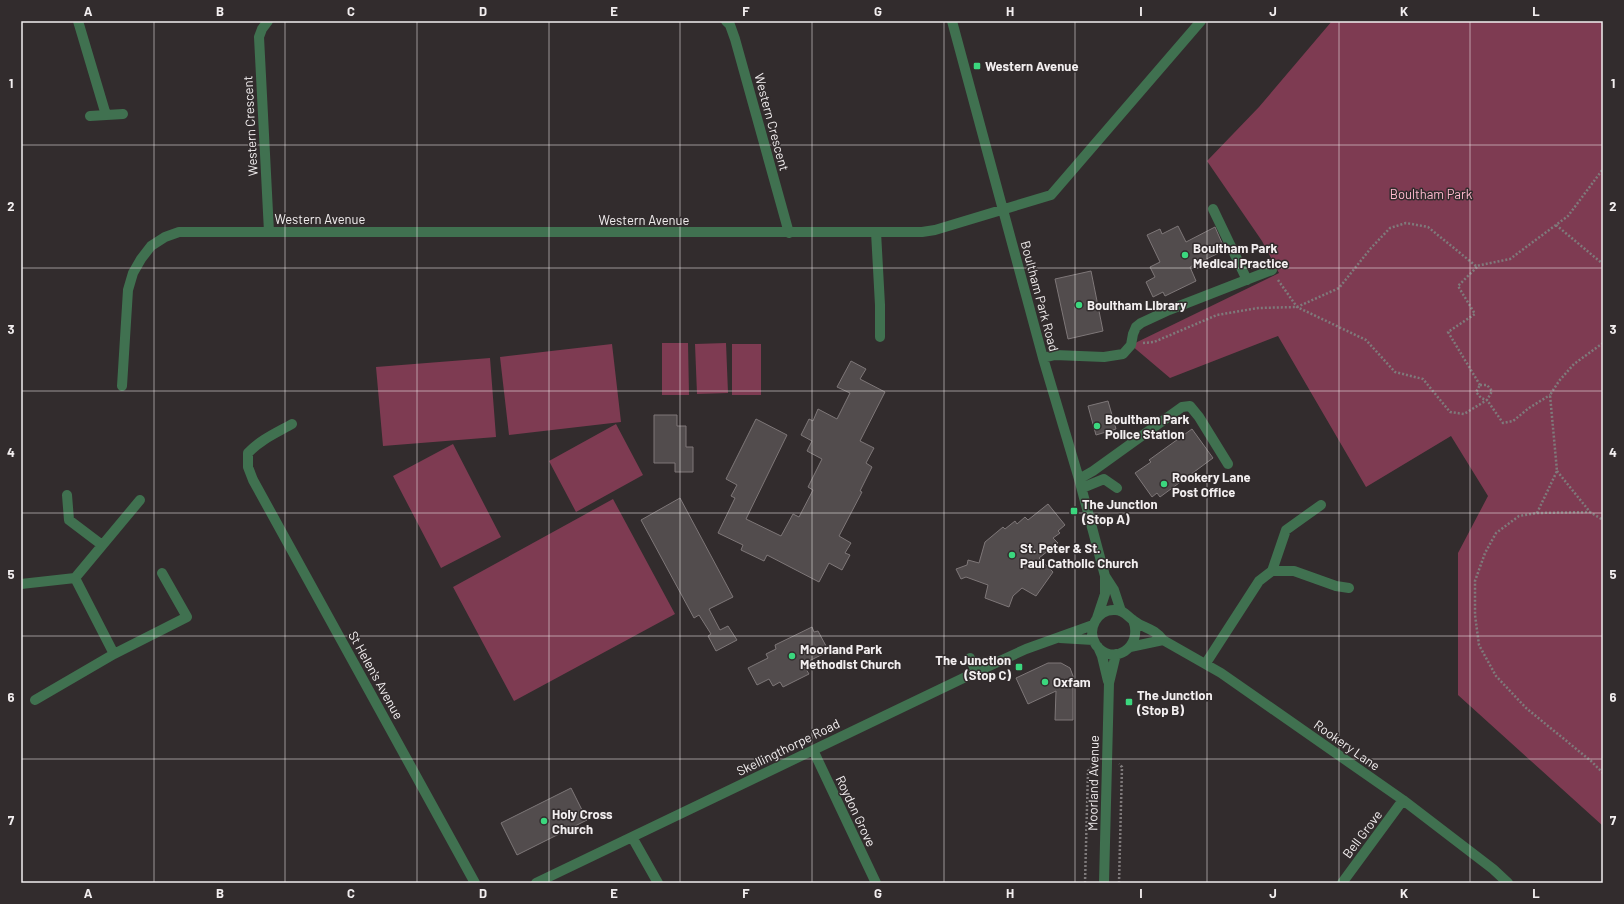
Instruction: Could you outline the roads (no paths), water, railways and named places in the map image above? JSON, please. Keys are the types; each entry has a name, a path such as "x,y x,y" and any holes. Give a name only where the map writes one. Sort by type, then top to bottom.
{"street":[{"path":"78,21 106,115"},
{"name":"Western Crescent","path":"266,21 259,37 269,232"},
{"name":"Western Crescent","path":"726,21 730,25 736,39 789,233"},
{"name":"Boultham Park Road","path":"952,21 1043,358 1105,576"},
{"name":"Western Avenue","path":"122,386 128,290 133,273 141,259 151,246 164,237 179,232 789,233 922,232 935,230 1051,195 1201,21"},
{"path":"90,116 123,114"},
{"path":"1213,209 1247,280"},
{"path":"876,232 880,305 880,337"},
{"path":"1043,358 1055,355 1104,357 1123,354 1131,345 1136,327 1141,323 1169,310 1272,270"},
{"path":"1080,484 1093,471 1182,407 1190,406 1228,464"},
{"name":"St Helen's Avenue","path":"292,424 264,439 248,453 248,467 253,480 475,883"},
{"path":"1080,484 1104,479 1117,488"},
{"path":"67,495 69,520 102,545"},
{"path":"21,584 74,578 140,500"},
{"path":"1206,663 1259,581 1272,571 1286,530 1321,505"},
{"path":"1272,571 1294,571 1315,577 1330,584 1350,588"},
{"path":"35,700 114,654 187,617 162,573"},
{"path":"1105,576 1114,590 1121,611"},
{"path":"1095,643 1092,635 1095,621 1105,594 1105,576"},
{"path":"74,578 114,654"},
{"path":"1095,621 1108,611 1121,611 1128,615 1133,620 1136,627 1136,634 1130,647"},
{"name":"Rookery Lane","path":"1133,620 1157,632 1164,640 1206,663 1403,800 1493,869 1508,883"},
{"name":"Skellingthorpe Road","path":"536,883 976,672 1095,621"},
{"path":"1054,638 1095,643 1109,654 1116,654 1130,647 1164,640"},
{"name":"Moorland Avenue","path":"1095,643 1102,656 1109,683"},
{"name":"Moorland Avenue","path":"1104,883 1109,683 1116,654"},
{"path":"970,658 976,672"},
{"name":"Roydon Grove","path":"813,750 876,883"},
{"name":"Bell Grove","path":"1342,883 1403,800"},
{"path":"632,837 658,883"}],"place":[{"name":"Western Avenue","path":"977,66"},
{"name":"Boultham Park Medical Practice","path":"1185,255"},
{"name":"Boultham Library","path":"1079,305"},
{"name":"Boultham Park Police Station","path":"1097,426"},
{"name":"Rookery Lane Post Office","path":"1164,484"},
{"name":"The Junction (Stop A)","path":"1074,511"},
{"name":"St. Peter & St. Paul Catholic Church","path":"1012,555"},
{"name":"Moorland Park Methodist Church","path":"792,656"},
{"name":"The Junction (Stop C)","path":"1019,667"},
{"name":"Oxfam","path":"1045,682"},
{"name":"The Junction (Stop B)","path":"1129,702"},
{"name":"Holy Cross Church","path":"544,821"}],"park label":[{"name":"Boultham Park","path":"1431,194"}]}
